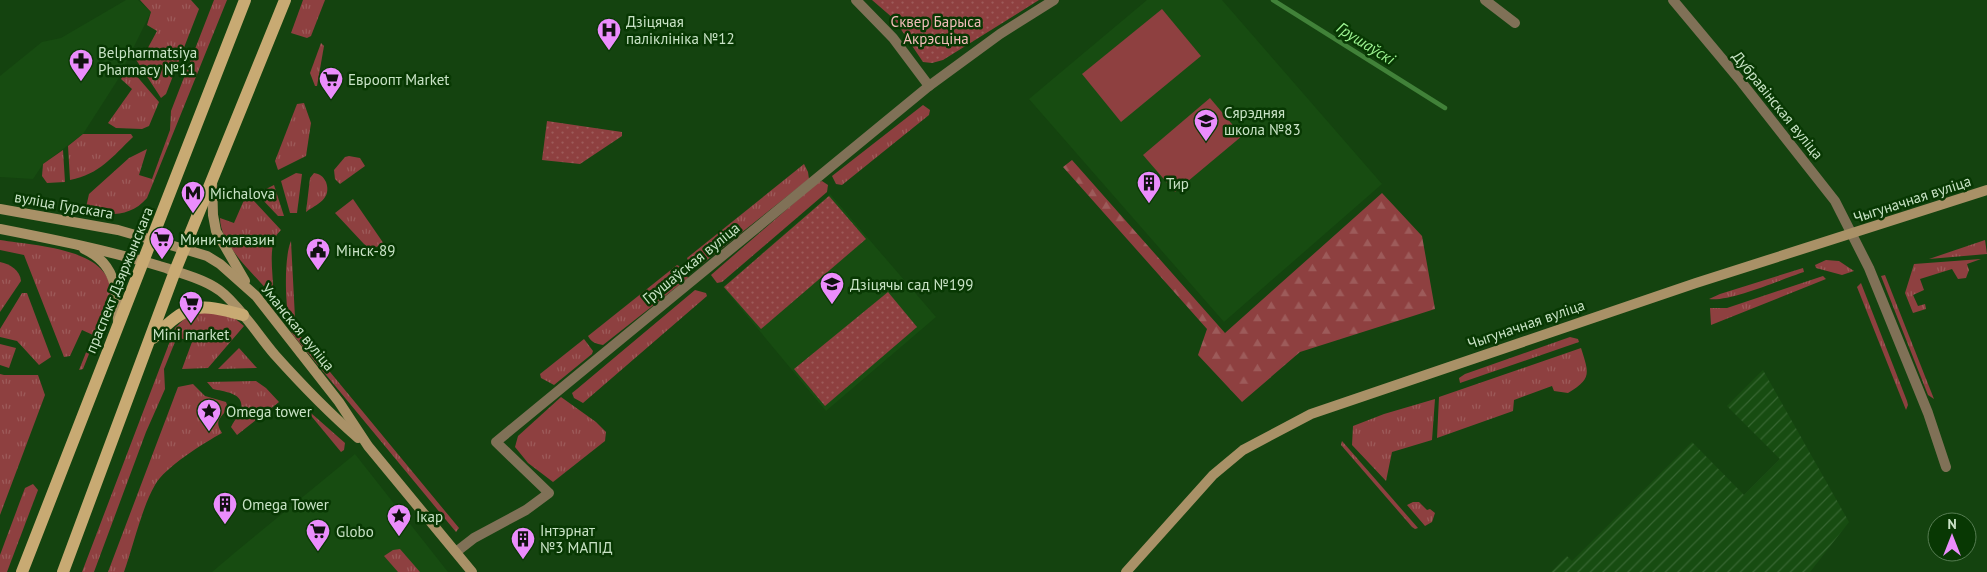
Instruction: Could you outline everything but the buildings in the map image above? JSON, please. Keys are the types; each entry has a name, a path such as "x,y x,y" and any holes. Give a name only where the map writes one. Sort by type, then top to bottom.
{"main road":[{"name":"праспект Дзяржынскага","path":"22,572 245,0"},
{"path":"63,572 175,271 285,0"},
{"path":"212,180 216,231 256,296"},
{"name":"Чыгуначная вуліца","path":"1126,572 1213,475 1243,450 1311,414 1696,283 1987,190"},
{"name":"вуліца Гурскага","path":"0,209 118,230 184,248"},
{"path":"0,229 65,241 144,261"},
{"path":"65,241 95,254 107,266 117,294 118,324"},
{"name":"Уманская вуліца","path":"184,248 207,256 220,264 256,296 338,402 368,446 472,572"},
{"name":"Уманская вуліца","path":"144,261 175,271 215,288 224,294 325,409 368,446"},
{"path":"149,342 172,319 191,309 216,308 243,315"}],"street":[{"path":"856,0 893,38 929,86"},
{"name":"Грушаўская вуліца","path":"456,552 474,538 526,510 549,492 496,442 929,86 1000,34 1054,0"},
{"path":"1485,0 1515,23"},
{"name":"Дубравінская вуліца","path":"1672,0 1739,79 1831,195 1853,233 1869,268 1920,395 1946,467"}],"shaded area":[{"path":"126,0 138,0 151,12 117,81 83,134 43,164 33,179 0,177 0,76 42,42 61,38"},
{"name":"Сярэдняя школа №83","path":"1147,0 1222,0 1382,184 1224,322 1029,99"},
{"name":"Дзіцячы сад №199","path":"830,194 936,317 826,411 723,287"},
{"path":"1763,370 1849,522 1810,572 1551,572 1567,556 1572,561 1692,442 1744,495 1780,459 1727,406"},
{"path":"355,454 448,572 212,572 238,550"}],"green space":[{"path":"140,0 191,0 199,9 166,94 161,98 131,52 143,57 157,31 147,25 151,12"},
{"path":"214,0 227,0 147,198 133,209 118,214 85,212 89,194 129,158 147,149 139,175 152,179 170,130 171,111"},
{"path":"303,0 325,0 311,36 307,38 291,33"},
{"name":"Сквер Барыса Акрэсціна","path":"872,0 1039,0 943,60 932,63 923,62 894,19"},
{"path":"1162,9 1201,56 1121,122 1082,74"},
{"path":"321,43 324,46 317,86 315,86 310,73"},
{"path":"128,66 159,102 149,126 142,129 116,128 108,123 132,89 121,79"},
{"path":"1210,98 1242,136 1175,192 1143,155"},
{"path":"304,103 311,123 306,156 278,170 275,161 297,104"},
{"path":"923,105 930,110 929,115 842,185 836,184 832,176"},
{"path":"547,121 622,132 622,136 580,164 542,160"},
{"path":"83,134 131,134 133,137 98,169 90,174 70,180 68,146"},
{"path":"63,150 65,182 47,183 42,176 43,164"},
{"path":"345,157 360,158 365,166 340,184 335,179 334,170"},
{"path":"1072,160 1225,333 1382,193 1422,236 1435,309 1300,352 1242,402 1198,355 1207,329 1063,167"},
{"path":"804,164 809,179 702,264 696,267 689,263 687,258"},
{"path":"296,173 302,174 297,213 290,213 281,181"},
{"path":"314,173 325,180 327,193 319,203 306,212 310,178"},
{"path":"822,181 828,185 827,192 722,282 717,283 711,275 817,183"},
{"path":"274,185 284,216 278,216 260,197 260,192"},
{"path":"829,196 866,239 761,329 724,287"},
{"path":"249,198 281,230 272,249 273,287 268,291 238,257 225,238 221,228 220,218 234,223 244,200"},
{"path":"353,199 384,244 371,249 335,213"},
{"path":"0,240 53,248 72,253 89,260 102,270 110,283 110,301 83,369 79,370 93,335 82,330 70,356 64,357 24,255 0,250"},
{"path":"1985,240 1987,254 1929,259"},
{"path":"291,241 297,332 459,528 456,532 293,335 288,316 286,289 288,250"},
{"path":"1981,259 1967,264 1969,270 1966,278 1958,279 1952,269 1920,279 1924,290 1913,295 1918,306 1925,304 1926,309 1913,313 1905,293 1914,264"},
{"path":"1826,260 1839,261 1854,271 1842,275 1816,268 1815,265"},
{"path":"0,262 14,268 19,274 21,281 0,312"},
{"path":"677,265 683,268 688,278 603,345 591,340 588,336"},
{"path":"1803,268 1804,272 1756,289 1730,297 1709,299 1720,294"},
{"path":"1885,275 1934,399 1928,395 1881,276"},
{"path":"1823,276 1826,279 1711,325 1710,308 1727,308"},
{"path":"1861,283 1907,401 1906,410 1857,287"},
{"path":"695,290 706,293 707,296 583,403 574,398 572,393"},
{"path":"888,292 917,327 825,406 794,369"},
{"path":"22,293 27,293 51,357 39,365 17,341 0,337 0,329"},
{"path":"202,312 232,316 244,326 208,368 182,369 192,342 177,337 164,369 165,389 146,432 94,572 82,572 175,328 184,319"},
{"path":"1570,337 1578,339 1579,342 1460,383 1459,378 1465,374"},
{"path":"584,339 593,351 592,354 554,385 541,378 540,374"},
{"path":"0,344 16,348 9,368 0,365"},
{"path":"239,348 257,368 218,369"},
{"path":"1581,348 1587,370 1585,379 1568,393 1554,391 1552,386 1514,400 1513,411 1437,438 1439,397"},
{"path":"0,374 38,375 45,395 0,515"},
{"path":"256,381 266,388 279,402 237,435 231,427 239,414 241,402 234,395 213,389 207,382"},
{"path":"193,384 205,396 226,402 228,408 218,422 222,433 185,456 160,478 146,504 124,572 108,572 178,387"},
{"path":"561,397 596,422 606,432 605,441 553,482 528,463 515,447 518,436"},
{"path":"1435,399 1432,440 1392,452 1386,481 1352,445 1353,426 1384,414"},
{"path":"303,406 345,443 344,450 341,452"},
{"path":"1342,441 1418,528 1412,527 1341,445"},
{"path":"33,484 38,490 7,572 0,572 0,555 25,488"},
{"path":"1419,502 1427,510 1430,509 1435,513 1432,522 1425,526 1407,505"},
{"path":"400,549 420,572 398,572 384,556 393,550"}],"waterway":[{"name":"Грушаўскі","path":"1273,0 1445,108"}],"place":[{"name":"Дзіцячая паліклініка №12","path":"609,51"},
{"name":"Belpharmatsiya Pharmacy №11","path":"81,82"},
{"name":"Евроопт Market","path":"331,100"},
{"name":"Сярэдняя школа №83","path":"1206,142"},
{"name":"Тир","path":"1149,204"},
{"name":"Michalova","path":"193,214"},
{"name":"Мини-магазин","path":"162,260"},
{"name":"Мінск-89","path":"318,271"},
{"name":"Дзіцячы сад №199","path":"832,305"},
{"name":"Mini market","path":"191,324"},
{"name":"Omega tower","path":"209,432"},
{"name":"Omega Tower","path":"225,525"},
{"name":"Ікар","path":"399,537"},
{"name":"Globo","path":"318,552"},
{"name":"Інтэрнат №3 МАПІД","path":"523,560"}]}
